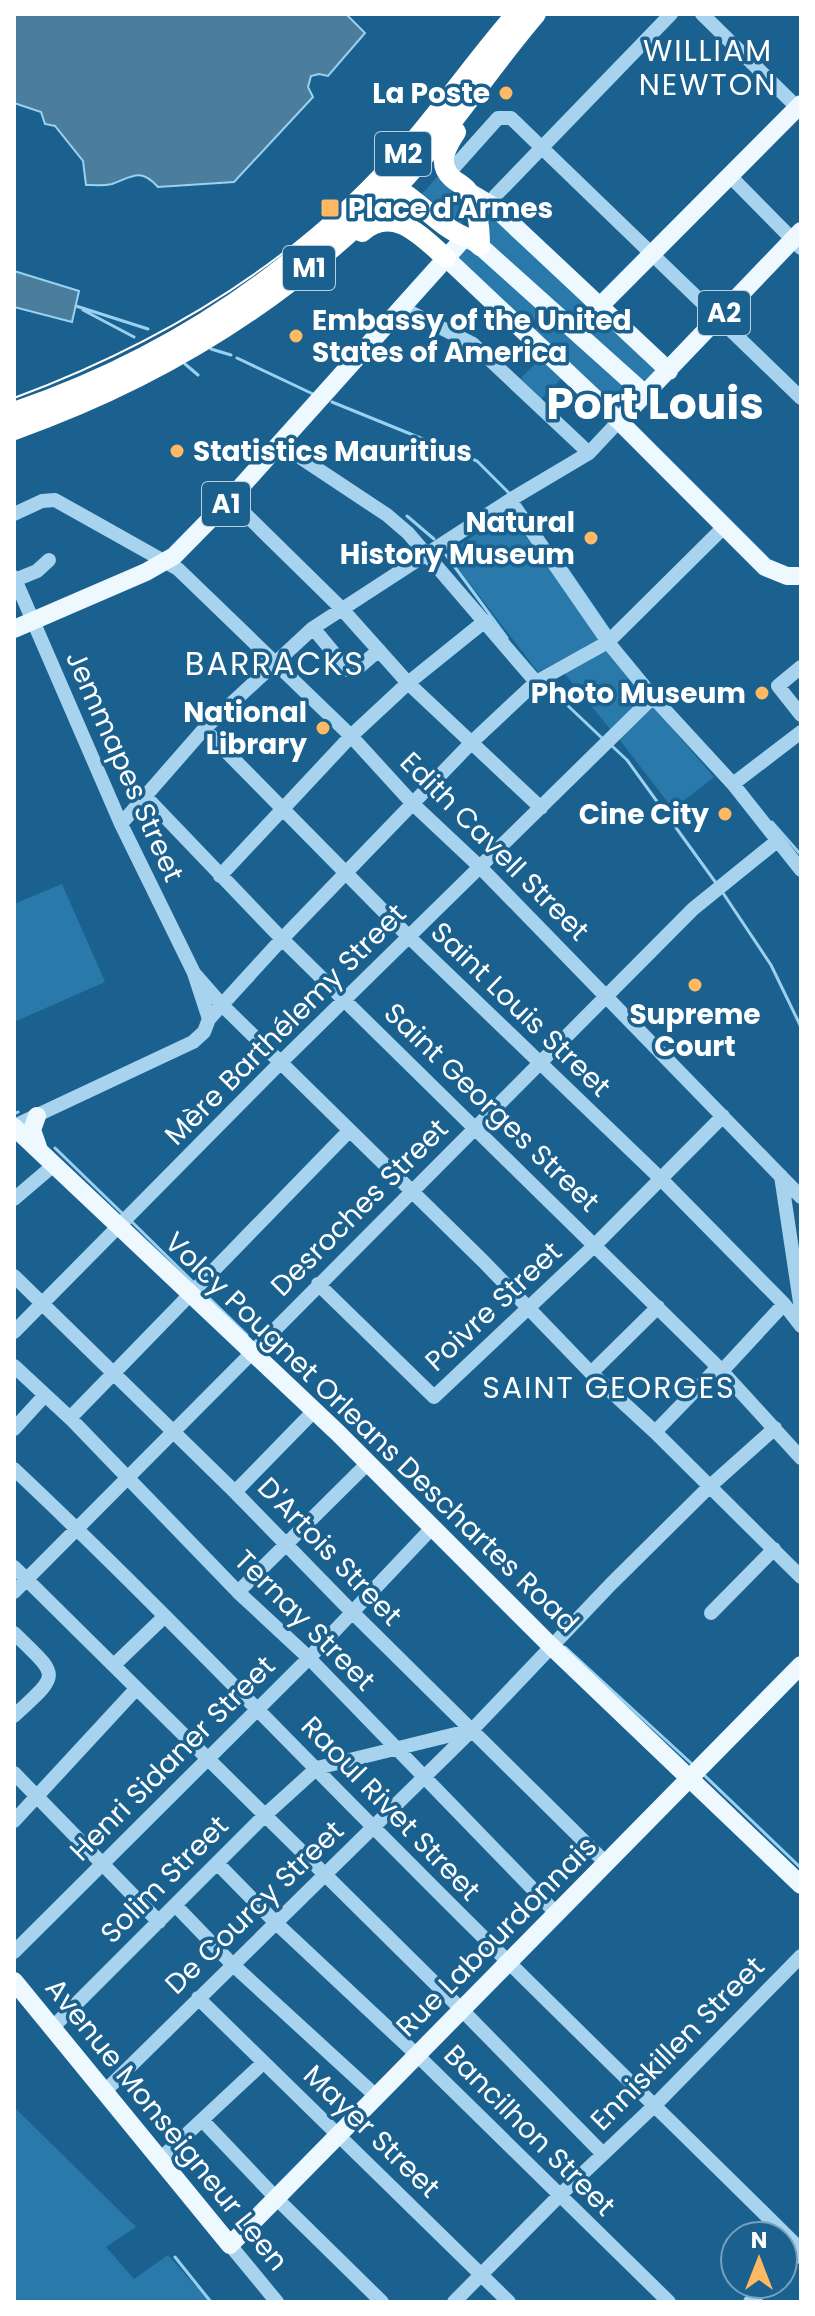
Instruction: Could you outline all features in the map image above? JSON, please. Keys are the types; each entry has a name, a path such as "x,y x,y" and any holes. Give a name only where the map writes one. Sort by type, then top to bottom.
{"highway":[{"name":"M2","path":"272,276 330,228 392,167 516,14"},
{"path":"272,276 308,257 367,203 396,188 444,226 472,242 489,207 448,174 444,154 468,115 477,89 536,14"},
{"name":"M1","path":"14,430 111,392 152,363 300,276 396,188 477,89"},
{"path":"300,276 327,262 367,227 381,220 392,220 407,227 446,258"},
{"name":"M1","path":"203,333 272,276"},
{"name":"M1","path":"14,412 152,363"}],"main road":[{"path":"601,305 800,107"},
{"path":"489,207 601,305 669,371"},
{"name":"A2","path":"645,394 798,239"},
{"path":"472,242 645,394 619,421"},
{"name":"A1","path":"14,629 174,556 230,499 446,258 472,242"},
{"path":"446,258 619,421 765,567 775,573 801,576"},
{"path":"526,335 550,310"},
{"path":"37,1116 32,1130 40,1150"},
{"name":"Volcy Pougnet Orleans Deschartes Road","path":"17,1133 126,1220 257,1347 314,1411 431,1529 555,1642 801,1885"},
{"name":"Rue Labourdonnais","path":"230,2245 801,1665"},
{"name":"Avenue Monseigneur Leen","path":"14,1981 230,2245"}],"street":[{"path":"489,207 671,14"},
{"path":"702,14 800,107"},
{"path":"448,174 498,118 511,118 801,398"},
{"path":"730,176 798,239"},
{"path":"402,308 473,344 589,453"},
{"path":"121,824 204,729 313,628 513,498 589,453 619,421"},
{"path":"284,439 387,515 427,555 536,682"},
{"path":"513,498 608,642 653,697 736,782 801,870"},
{"path":"230,499 341,608 408,683 541,808"},
{"name":"Edith Cavell Street","path":"14,514 42,501 55,500 178,569 351,736 414,805 607,995 801,1197"},
{"path":"17,1133 37,1116 193,1042 204,1032 209,1019 282,939 472,742 536,682 608,642 724,527"},
{"path":"14,579 37,571 49,560"},
{"name":"Jemmapes Street","path":"14,579 121,824 194,973 209,1019"},
{"path":"220,876 351,736 408,683 485,621"},
{"path":"313,628 348,670 358,668 379,650"},
{"path":"801,667 778,686 801,715"},
{"name":"Mère Barthélemy Street","path":"14,1332 281,1062 653,697"},
{"name":"Saint Louis Street","path":"204,729 409,937 661,1179 784,1304 801,1326"},
{"path":"736,782 801,732"},
{"name":"Saint Georges Street","path":"145,796 282,939 720,1369 801,1458"},
{"name":"Desroches Street","path":"14,1592 708,895 777,841"},
{"name":"Jemmapes Street","path":"194,973 222,1005 411,1190 591,1373 801,1577"},
{"name":"Poivre Street","path":"318,1284 434,1397 595,1245 723,1116"},
{"path":"70,1418 349,1131"},
{"path":"14,1199 55,1164"},
{"path":"781,1175 801,1309"},
{"name":"D'Artois Street","path":"14,1276 607,1864"},
{"path":"655,1432 784,1304"},
{"path":"591,1373 658,1307"},
{"name":"Ternay Street","path":"14,1366 70,1418 238,1592 309,1658 557,1914"},
{"path":"14,1429 45,1395"},
{"path":"235,1492 314,1411"},
{"name":"De Courcy Street","path":"104,2092 473,1729 709,1487 775,1428"},
{"path":"238,1592 367,1464"},
{"name":"Raoul Rivet Street","path":"14,1469 317,1768 507,1963 657,2106 801,2251"},
{"name":"Henri Sidaner Street","path":"14,1952 309,1658 431,1529"},
{"path":"711,1613 774,1549"},
{"path":"14,1567 322,1875 462,2010 603,2154"},
{"path":"114,1665 165,1616"},
{"path":"14,1633 49,1667 51,1676 46,1686 14,1716"},
{"path":"14,1821 136,1689"},
{"path":"317,1768 473,1729"},
{"name":"Solim Street","path":"51,2029 264,1816 317,1768"},
{"path":"14,1773 159,1922"},
{"name":"Bancilhon Street","path":"217,1863 669,2302"},
{"path":"175,1905 232,1964 376,2096"},
{"name":"Enniskillen Street","path":"454,2302 559,2196 657,2106 801,1956"},
{"name":"Mayer Street","path":"198,1998 509,2302"},
{"path":"159,2160 263,2063"},
{"path":"202,2120 382,2302"},
{"name":"Avenue Monseigneur Leen","path":"230,2245 277,2302"}],"shaded area":[{"path":"14,14 346,14 365,33 328,76 311,76 308,87 313,97 234,182 158,187 146,177 136,175 109,185 86,185 83,161 55,126 45,124 41,112 14,103"},
{"path":"438,176 465,205 465,218 459,227 421,195"},
{"path":"494,210 599,305 577,329 486,247 484,222"},
{"path":"465,244 544,310 526,329 451,259"},
{"path":"14,271 79,291 72,322 14,307"},
{"path":"603,311 661,368 644,388 582,332"},
{"path":"550,313 640,392 618,416 530,335"},
{"path":"540,359 561,379 541,399 520,379"},
{"path":"508,512 601,639 538,672 447,554"},
{"path":"607,649 647,697 611,730 564,673"},
{"path":"652,705 714,777 673,809 619,739"},
{"path":"62,884 105,982 14,1022 14,904"},
{"path":"14,2107 136,2227 106,2247 134,2279 168,2255 210,2302 14,2302"}],"waterway":[{"path":"76,306 148,329"},
{"path":"83,310 134,337"},
{"path":"211,349 231,355"},
{"path":"237,358 313,394"},
{"path":"185,364 198,375"},
{"path":"332,402 477,461 509,493"},
{"path":"407,516 434,539"},
{"path":"446,555 507,638"},
{"path":"560,559 610,632"},
{"path":"545,684 603,739"},
{"path":"612,746 627,760 716,883"},
{"path":"772,822 801,855"},
{"path":"723,893 771,965 801,1027"},
{"path":"14,1114 18,1112"},
{"path":"55,1148 124,1215"},
{"path":"130,1220 193,1282"},
{"path":"201,1290 247,1335"},
{"path":"565,1647 692,1764"},
{"path":"705,1776 801,1868"},
{"path":"175,2257 211,2302"}],"tram line":[{"path":"14,398 124,351 227,292 276,259 322,221 365,181 406,136"}],"place":[{"name":"La Poste","path":"506,93"},
{"name":"Place d'Armes","path":"330,208"},
{"name":"Embassy of the United States of America","path":"296,336"},
{"name":"Statistics Mauritius","path":"177,451"},
{"name":"Natural History Museum","path":"591,538"},
{"name":"Photo Museum","path":"762,693"},
{"name":"National Library","path":"323,728"},
{"name":"Cine City","path":"725,814"},
{"name":"Supreme Court","path":"695,985"}],"district":[{"name":"WILLIAM NEWTON","path":"708,68"},
{"name":"Port Louis","path":"655,404"},
{"name":"BARRACKS","path":"275,664"},
{"name":"SAINT GEORGES","path":"609,1388"}]}
